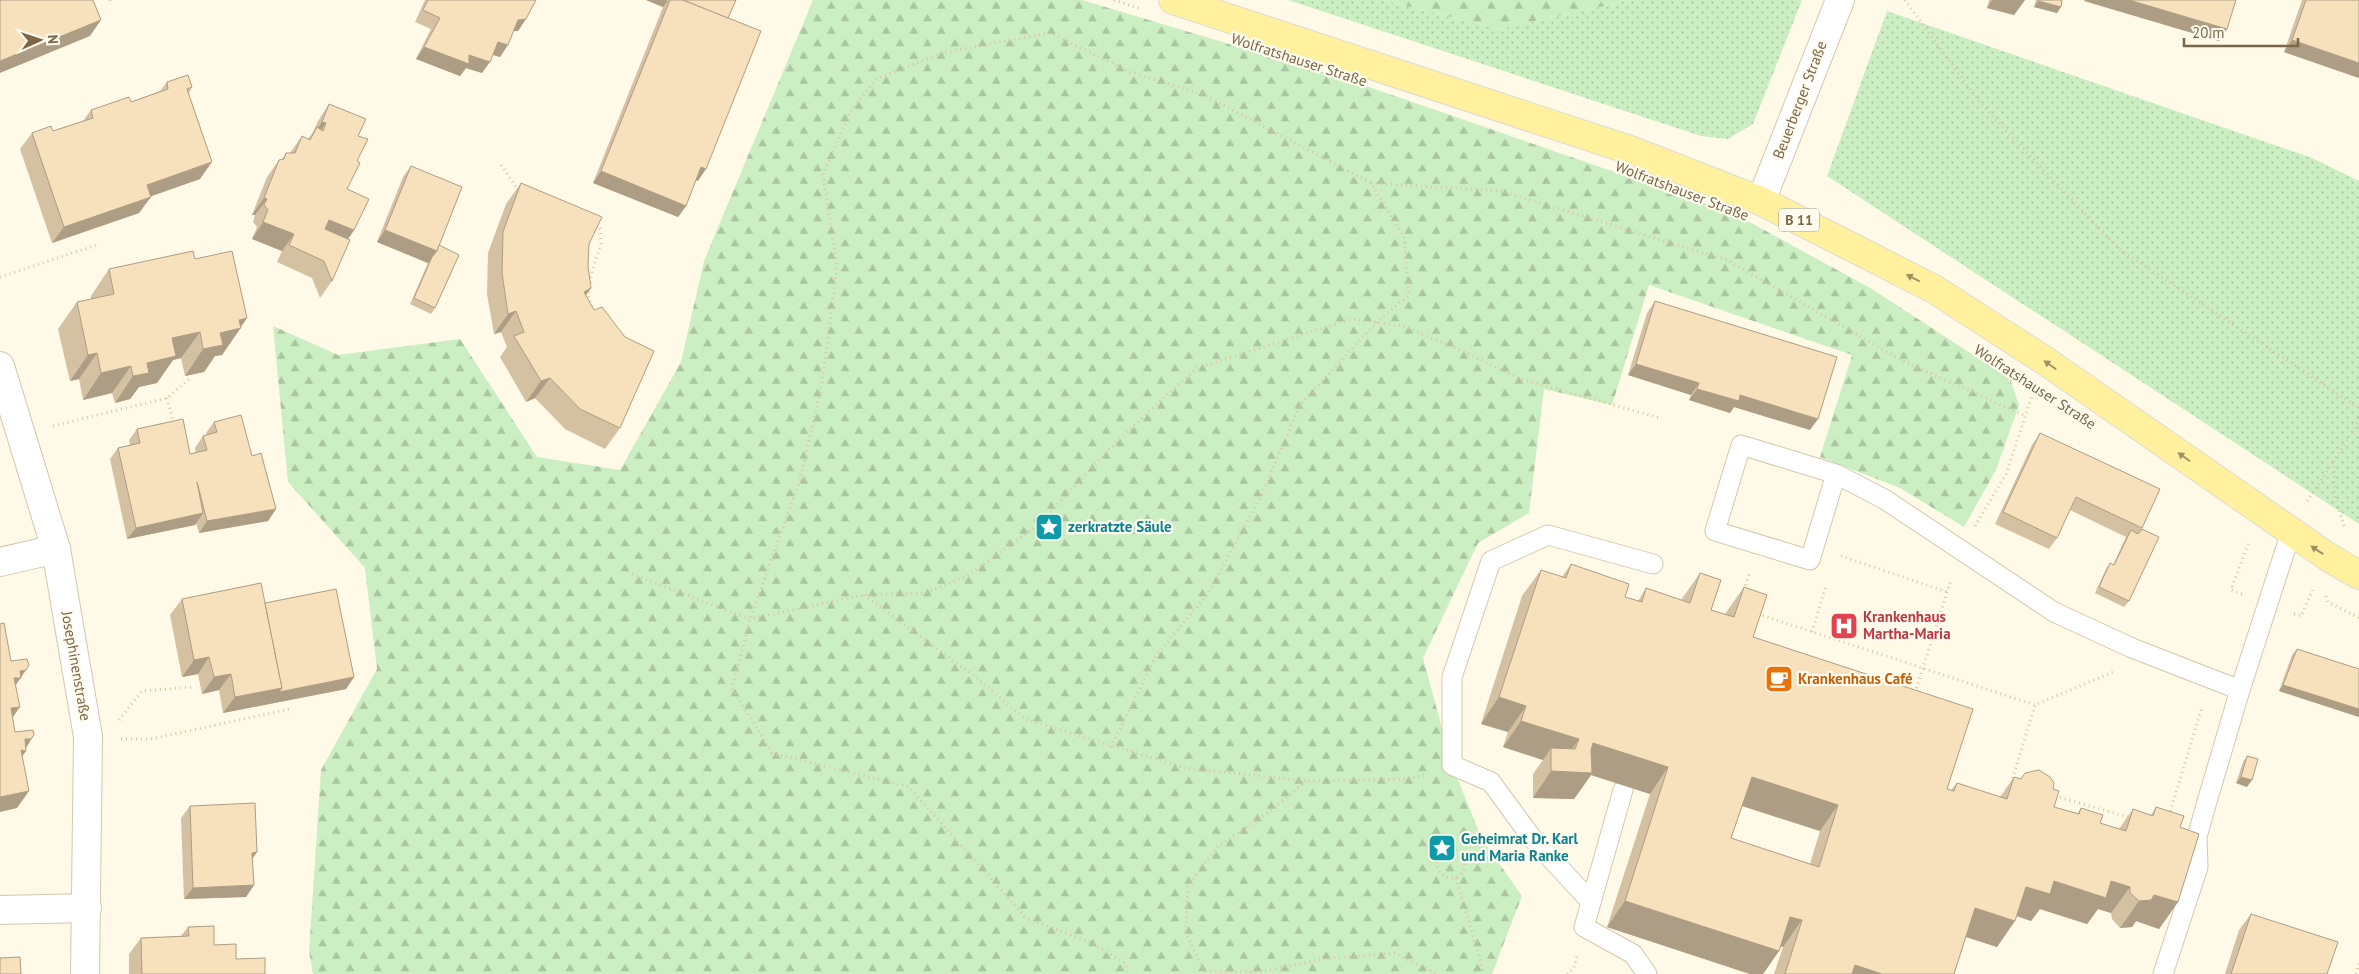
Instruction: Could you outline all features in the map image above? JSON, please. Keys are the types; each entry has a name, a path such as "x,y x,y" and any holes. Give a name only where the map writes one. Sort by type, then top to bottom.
{"main road":[{"name":"Wolfratshauser Straße","path":"1173,0 1630,150 1761,201 1934,288 2044,360 2291,532 2359,575"}],"street":[{"name":"Beuerberger Straße","path":"1761,201 1840,0"},
{"name":"Josephinenstraße","path":"0,366 56,549 88,739 85,974"},
{"path":"0,562 56,549"},
{"path":"0,910 87,908"}],"lane":[{"path":"1836,474 1810,560 1715,531 1741,445 1836,474 1884,499 2054,612 2132,648 2240,690"},
{"path":"2163,974 2198,867 2197,837 2210,813 2240,690 2291,532"},
{"path":"1591,902 1532,838 1491,782 1452,765 1452,677 1490,561 1548,535 1653,564"},
{"path":"1623,790 1584,927 1633,954 1647,974"}],"path":[{"path":"1114,0 1142,9"},
{"path":"1905,0 1980,103 2119,249 2359,408"},
{"path":"1128,974 1124,963 1092,943 1026,918 909,787 772,754 732,688 750,619 800,480 822,383 837,267 823,174 851,111 876,79 946,52 1050,33 1130,72 1204,95 1371,183 1500,191 1728,260 1903,362 2026,416"},
{"path":"500,165 519,191 528,195"},
{"path":"1111,747 1156,656 1210,591 1262,494 1300,405 1377,322 1409,295 1404,237 1371,183"},
{"path":"591,224 600,229 601,244 592,271 588,296 597,319"},
{"path":"0,277 97,245"},
{"path":"632,574 750,619 863,595 926,593 969,575 1038,525 1120,438 1197,368 1352,319 1404,326 1518,378 1660,418"},
{"path":"1912,702 1961,550 2006,474 2044,360"},
{"path":"20,434 167,398 189,379"},
{"path":"167,398 176,431"},
{"path":"2307,501 2359,420"},
{"path":"2334,461 2335,497 2344,527 2340,535"},
{"path":"1742,598 1759,544"},
{"path":"1815,547 1947,592"},
{"path":"1812,632 1836,554"},
{"path":"2325,592 2328,602 2359,618"},
{"path":"863,595 976,677 1025,719 1056,727 1111,747 1186,768 1306,781 1410,780 1452,765"},
{"path":"1756,613 2035,705 2118,670 2132,648"},
{"path":"2197,837 2165,828 2210,678"},
{"path":"88,739 122,718 142,691 192,687"},
{"path":"2020,786 2011,783 2035,705"},
{"path":"88,739 151,739 290,709"},
{"path":"1306,781 1269,812 1218,846 1188,886 1186,933 1204,971 1258,972 1330,958 1394,953 1438,974"},
{"path":"2047,793 2134,819"},
{"path":"2080,813 2083,804"},
{"path":"2124,824 2127,817"},
{"path":"1454,850 1464,858 1463,872 1456,878 1446,878 1438,872 1438,858 1444,851 1454,850"},
{"path":"1456,878 1484,974"},
{"path":"2356,974 2359,963"}],"green space":[{"path":"813,0 1082,0 1340,77 1733,213 1872,289 2010,379 2019,405 1996,470 1964,527 1900,488 1820,457 1852,355 1649,285 1612,405 1544,389 1529,513 1478,543 1423,658 1452,765 1482,839 1522,896 1492,974 313,974 309,951 321,770 377,669 365,568 288,482 273,326 338,355 460,339 537,457 620,470 681,362 704,261"},
{"path":"1288,0 1383,0 1499,29 1631,0 1802,0 1753,124 1728,139 1701,136"},
{"path":"1383,0 1631,0 1499,29"},
{"path":"1887,11 2312,158 2359,181 2359,524 1827,176"}],"building":[{"path":"0,0 93,0 101,20 0,61"},
{"path":"428,0 536,0 526,19 518,20 508,45 498,42 490,62 469,55 469,64 424,47 440,18 423,10"},
{"path":"670,0 683,0 761,31 706,169 701,167 686,206 601,171"},
{"path":"683,0 736,0 728,18"},
{"path":"2062,0 2061,7 2038,1"},
{"path":"2129,0 2236,0 2227,29"},
{"path":"2306,0 2359,0 2359,63 2292,40"},
{"path":"188,75 192,87 187,89 212,162 147,185 151,197 64,227 32,133 51,126 53,131 93,118 91,110 129,97 131,102 168,89 167,82"},
{"path":"329,104 366,119 358,136 368,139 357,161 360,163 347,189 369,199 354,230 329,220 325,229 350,240 332,281 324,261 289,245 294,234 263,222 268,210 264,205 267,199 264,198 279,160 284,159 286,153 295,153 302,136 310,140 317,127 323,131 326,123 322,122"},
{"path":"411,166 462,187 437,251 385,230"},
{"path":"521,183 602,217 589,244 588,266 591,288 584,292 594,310 602,307 625,337 654,351 620,428 580,409 550,378 541,381 514,336 524,332 516,311 508,314 502,273 503,232"},
{"path":"439,245 459,255 435,308 414,298"},
{"path":"193,251 195,259 232,251 247,318 239,320 241,328 220,333 223,345 203,349 200,332 172,338 176,356 147,363 149,373 133,376 131,366 101,373 97,353 88,355 77,302 114,294 109,269"},
{"path":"1655,301 1837,357 1818,419 1740,395 1739,401 1697,389 1699,383 1636,364"},
{"path":"241,415 252,456 261,453 276,509 207,521 197,482 203,513 136,528 118,448 140,443 137,429 183,419 190,454 207,450 203,436 217,432 214,422"},
{"path":"2040,433 2160,489 2142,528 2076,497 2057,538 2003,512"},
{"path":"2142,529 2159,537 2129,601 2099,587 2110,563 2114,565 2131,530 2138,534"},
{"path":"1571,564 1629,584 1625,597 1642,602 1646,588 1690,603 1700,573 1721,580 1711,610 1734,617 1744,587 1767,595 1753,637 1973,709 1947,789 1954,791 1957,783 2007,799 2014,777 2021,779 2025,773 2039,770 2050,777 2054,783 2053,789 2059,791 2054,807 2079,814 2081,808 2103,815 2100,823 2126,831 2133,809 2153,816 2156,807 2184,816 2180,827 2199,834 2178,902 2154,895 2151,900 2139,901 2130,893 2130,887 2111,881 2106,898 2054,881 2050,894 2026,887 2015,921 1975,908 1954,974 1882,974 1855,965 1852,974 1785,974 1802,920 1790,917 1779,951 1625,901 1668,767 1593,743 1591,750 1592,773 1551,771 1551,748 1575,749 1579,739 1521,721 1526,706 1499,697 1541,570 1566,578","holes":["1752,777 1838,805 1819,867 1731,838"]},
{"path":"261,583 282,688 235,697 231,674 214,677 209,657 194,660 182,599"},
{"path":"336,589 354,677 279,692 282,688 265,603"},
{"path":"4,623 11,661 27,659 29,665 26,670 20,671 21,678 14,678 20,707 11,708 15,732 33,730 34,735 31,739 25,739 26,751 21,750 29,791 0,797 0,624"},
{"path":"2297,649 2359,669 2359,709 2283,685"},
{"path":"2247,756 2258,759 2252,780 2241,777"},
{"path":"255,803 257,852 252,853 254,885 193,888 190,806"},
{"path":"2251,914 2338,942 2327,974 2231,974"},
{"path":"214,926 214,945 236,944 236,959 265,958 265,974 142,974 141,938 189,936 188,927"},
{"path":"20,957 21,974 0,974 0,958"}],"place":[{"name":"zerkratzte Säule","path":"1049,527"},
{"name":"Krankenhaus Martha-Maria","path":"1844,626"},
{"name":"Krankenhaus Café","path":"1779,679"},
{"name":"Geheimrat Dr. Karl und Maria Ranke","path":"1442,848"}]}
